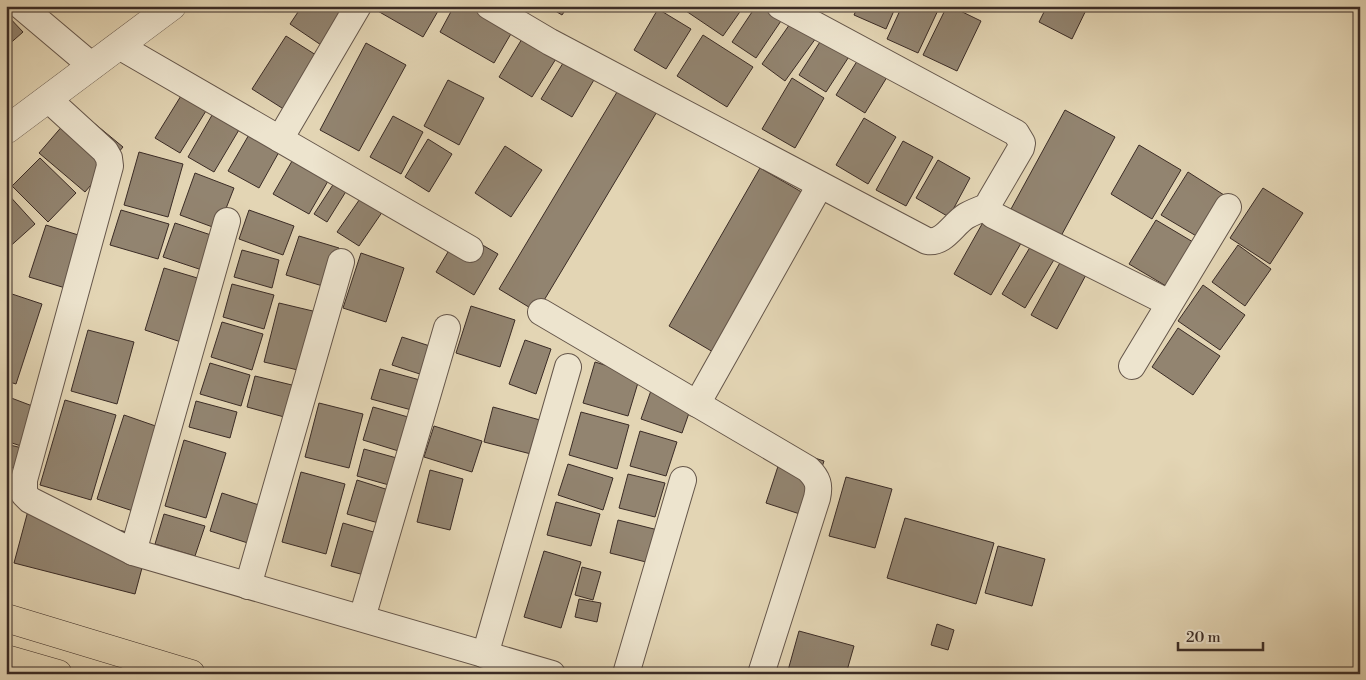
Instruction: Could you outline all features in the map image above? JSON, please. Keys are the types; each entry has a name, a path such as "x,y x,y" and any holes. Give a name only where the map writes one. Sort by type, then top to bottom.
{"main road":[{"path":"6,618 191,674"},
{"path":"6,659 58,674"}],"street":[{"path":"21,6 92,66"},
{"path":"6,130 172,6"},
{"path":"280,139 358,6"},
{"path":"489,6 550,42 920,238 932,242 945,236 966,216 989,206"},
{"path":"780,6 1016,133 1022,143 1021,148 989,206 989,211 993,215 1169,304"},
{"path":"119,46 470,249"},
{"path":"48,99 105,151 109,158 110,166 23,488 24,494 30,500 133,552 485,654 519,669 552,674"},
{"path":"697,404 820,185"},
{"path":"1132,366 1228,207"},
{"path":"133,552 227,221"},
{"path":"248,586 341,262"},
{"path":"541,312 808,469 816,477 820,487 761,674"},
{"path":"362,618 447,328"},
{"path":"485,654 568,367"},
{"path":"628,673 683,480"}],"building":[{"path":"302,6 350,6 324,47 290,24"},
{"path":"378,6 441,6 423,37 376,10"},
{"path":"454,6 467,6 512,32 494,63 440,32"},
{"path":"547,6 568,6 562,15"},
{"path":"689,6 744,6 723,36 686,11"},
{"path":"756,6 772,6 785,15 756,58 732,42"},
{"path":"858,6 896,6 886,29 854,15"},
{"path":"902,6 940,6 918,53 887,39"},
{"path":"947,6 981,21 957,71 923,55"},
{"path":"1047,6 1088,6 1072,39 1039,22"},
{"path":"658,9 691,29 666,69 634,50"},
{"path":"6,14 23,32 6,47"},
{"path":"792,21 816,38 785,81 762,64"},
{"path":"525,34 559,54 532,97 499,77"},
{"path":"825,34 852,52 826,92 799,75"},
{"path":"703,35 753,67 727,107 677,76"},
{"path":"286,36 327,62 293,115 252,89"},
{"path":"366,43 406,65 359,151 320,130"},
{"path":"864,50 892,69 865,113 836,95"},
{"path":"568,55 598,73 572,117 541,99"},
{"path":"792,78 824,98 795,148 762,129"},
{"path":"448,80 484,98 459,145 424,126"},
{"path":"620,87 658,110 537,312 499,289"},
{"path":"184,91 209,106 180,153 155,138"},
{"path":"219,103 246,118 214,172 188,157"},
{"path":"77,109 123,147 85,192 39,153"},
{"path":"1065,110 1115,137 1061,236 1011,209"},
{"path":"393,116 423,132 401,174 370,157"},
{"path":"864,118 896,137 868,184 836,165"},
{"path":"254,126 284,143 259,188 228,171"},
{"path":"428,139 452,154 429,192 405,177"},
{"path":"903,141 933,157 906,206 876,190"},
{"path":"1139,145 1181,170 1152,219 1111,194"},
{"path":"505,146 542,170 511,217 475,193"},
{"path":"299,149 335,169 309,214 273,194"},
{"path":"139,152 183,164 168,217 124,205"},
{"path":"40,158 76,193 48,222 12,186"},
{"path":"938,160 970,178 949,217 916,198"},
{"path":"760,168 805,194 713,352 669,326"},
{"path":"1188,172 1224,195 1198,237 1161,215"},
{"path":"195,173 234,188 218,229 180,215"},
{"path":"338,177 350,185 327,222 314,214"},
{"path":"1263,188 1303,213 1270,264 1230,238"},
{"path":"6,192 35,224 6,250"},
{"path":"364,193 385,208 359,246 337,232"},
{"path":"121,210 169,224 158,259 110,245"},
{"path":"249,210 294,226 283,255 239,239"},
{"path":"986,217 1024,238 991,295 954,274"},
{"path":"1156,220 1193,242 1166,286 1129,264"},
{"path":"175,223 220,238 208,272 163,257"},
{"path":"46,225 88,238 72,290 29,277"},
{"path":"460,232 498,254 474,295 436,272"},
{"path":"299,236 339,248 326,287 286,275"},
{"path":"1032,244 1055,258 1025,308 1002,294"},
{"path":"1238,245 1271,269 1245,306 1212,282"},
{"path":"242,250 279,260 272,288 234,277"},
{"path":"361,253 404,268 386,322 343,308"},
{"path":"1062,259 1087,273 1057,329 1031,315"},
{"path":"164,268 204,280 184,343 145,330"},
{"path":"232,284 274,295 264,329 223,317"},
{"path":"1203,285 1245,315 1220,350 1178,321"},
{"path":"6,292 42,304 16,384 6,381"},
{"path":"279,303 317,312 302,371 264,362"},
{"path":"471,306 515,320 500,367 456,353"},
{"path":"222,322 263,334 252,370 211,357"},
{"path":"1178,328 1220,356 1193,395 1152,367"},
{"path":"88,330 134,342 117,404 71,391"},
{"path":"402,337 436,348 426,376 392,365"},
{"path":"525,340 551,349 536,394 509,384"},
{"path":"595,362 640,376 628,416 583,403"},
{"path":"210,363 250,375 241,406 200,394"},
{"path":"380,369 427,382 419,412 371,399"},
{"path":"255,376 296,386 288,418 247,407"},
{"path":"654,382 695,396 682,433 641,419"},
{"path":"6,396 35,407 21,446 6,441"},
{"path":"65,400 116,415 91,500 40,485"},
{"path":"196,401 237,412 230,438 189,427"},
{"path":"319,403 363,414 349,468 305,457"},
{"path":"373,407 415,419 405,453 363,440"},
{"path":"493,407 540,420 531,454 484,442"},
{"path":"581,412 629,425 617,469 569,455"},
{"path":"124,415 170,431 142,514 97,499"},
{"path":"434,426 482,441 472,472 424,457"},
{"path":"640,431 677,442 666,476 630,466"},
{"path":"184,440 226,453 206,518 165,506"},
{"path":"6,444 26,449 20,470 6,466"},
{"path":"784,448 824,461 806,516 766,503"},
{"path":"364,449 404,460 396,487 357,476"},
{"path":"568,464 613,478 603,510 558,495"},
{"path":"430,470 463,479 450,530 417,522"},
{"path":"301,472 345,484 326,554 282,542"},
{"path":"628,474 665,483 655,517 619,508"},
{"path":"846,477 892,489 875,548 829,536"},
{"path":"357,480 398,493 389,526 347,514"},
{"path":"222,493 262,506 251,544 210,531"},
{"path":"556,502 600,514 591,546 547,535"},
{"path":"29,507 150,538 135,594 14,563"},
{"path":"164,514 205,526 195,556 155,544"},
{"path":"905,518 994,543 976,604 887,578"},
{"path":"618,520 658,530 650,563 610,553"},
{"path":"343,523 387,536 375,578 331,566"},
{"path":"998,546 1045,559 1032,606 985,593"},
{"path":"544,551 581,562 561,628 524,617"},
{"path":"582,567 601,572 593,600 575,595"},
{"path":"579,599 601,603 597,622 575,617"},
{"path":"937,624 954,630 948,650 931,645"},
{"path":"799,631 854,646 846,674 787,674"}]}
